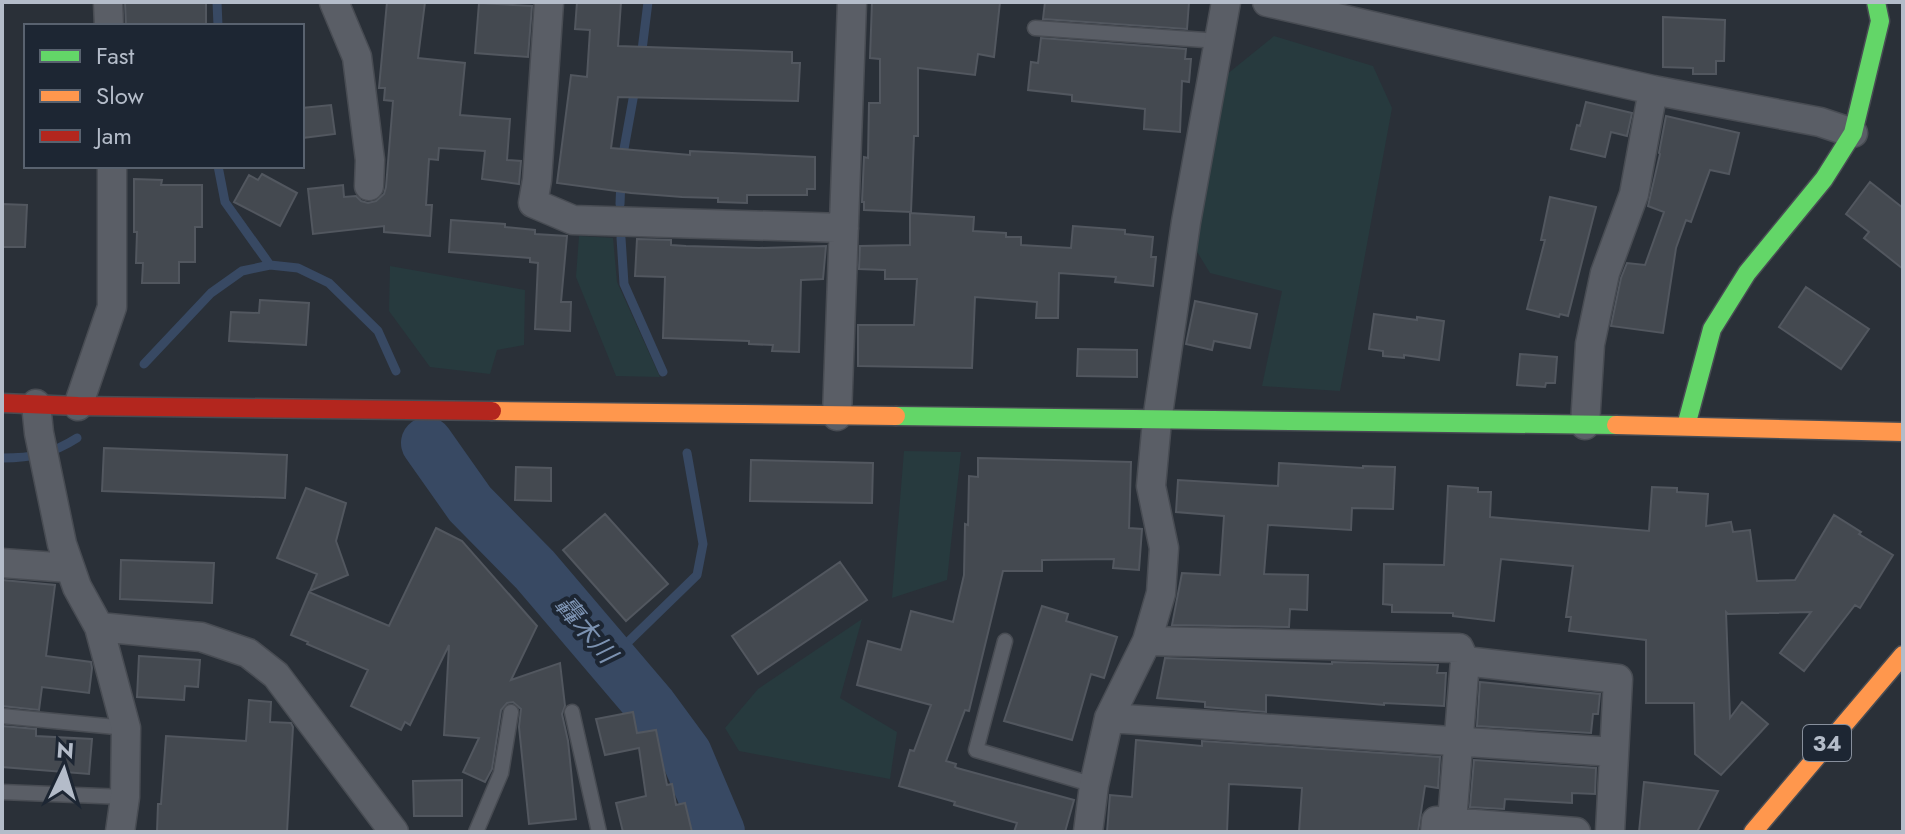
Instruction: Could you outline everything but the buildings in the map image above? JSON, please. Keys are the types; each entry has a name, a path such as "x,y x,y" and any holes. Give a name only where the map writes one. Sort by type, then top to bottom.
{"main road":[{"path":"1686,426 1712,329 1747,273 1824,179 1853,133 1886,16"},
{"path":"2,403 1686,426 1903,432"},
{"name":"34","path":"1753,832 1903,655"}],"street":[{"path":"108,2 109,24"},
{"path":"334,2 357,57 370,160 369,186"},
{"path":"549,2 533,203 573,220 844,228"},
{"path":"837,416 852,2"},
{"path":"1088,832 1094,785 1109,718 1147,641 1161,593 1164,548 1151,486 1157,421 1186,222 1226,2"},
{"path":"1267,2 1653,90 1820,122 1853,133"},
{"path":"1585,425 1590,344 1605,273 1634,194 1653,90"},
{"path":"78,406 112,307 112,168"},
{"path":"36,404 62,544 69,568 99,627 126,728 125,797 120,832"},
{"path":"2,563 69,568"},
{"path":"99,627 201,637 248,653 276,675 394,832"},
{"path":"1147,641 1459,648 1465,661 1457,742 1443,827 1576,832"},
{"path":"1465,661 1618,679 1610,832"},
{"path":"1109,718 1614,752"}],"lane":[{"path":"1035,28 1219,41"},
{"path":"1005,641 976,750 1094,785"},
{"path":"476,832 501,773 511,712"},
{"path":"572,712 599,832"},
{"path":"2,716 126,728"},
{"path":"2,792 125,797"}],"green space":[{"path":"1274,36 1373,66 1392,108 1340,391 1262,386 1282,291 1210,273 1196,250 1226,75"},
{"path":"579,236 613,238 617,282 660,377 616,376 576,277"},
{"path":"390,266 525,290 524,345 497,350 490,374 430,367 389,311"},
{"path":"904,451 961,452 947,580 892,598"},
{"path":"862,619 840,698 897,732 890,779 739,751 725,728 758,689"}],"waterway":[{"path":"217,2 218,24"},
{"path":"641,58 648,2"},
{"path":"622,160 635,88"},
{"path":"218,168 225,202 270,265"},
{"path":"620,204 621,179"},
{"path":"621,238 624,284 663,372"},
{"path":"144,364 211,293 242,271 270,265 298,268 329,283 378,331 396,371"},
{"path":"2,458 41,454 77,438"},
{"name":"轟木川","path":"427,443 470,504 535,570 650,705 686,754 719,832"},
{"path":"627,643 697,575 703,544 687,453"}],"traffic: fast":[{"path":"1686,426 1712,329 1747,273 1824,179 1853,133 1880,21 1876,2"},
{"path":"896,416 1616,425"}],"traffic: slow":[{"path":"492,411 896,416"},
{"path":"1616,425 1903,432"},
{"path":"1753,832 1903,655"}],"traffic: jam":[{"path":"2,403 492,411"}]}
